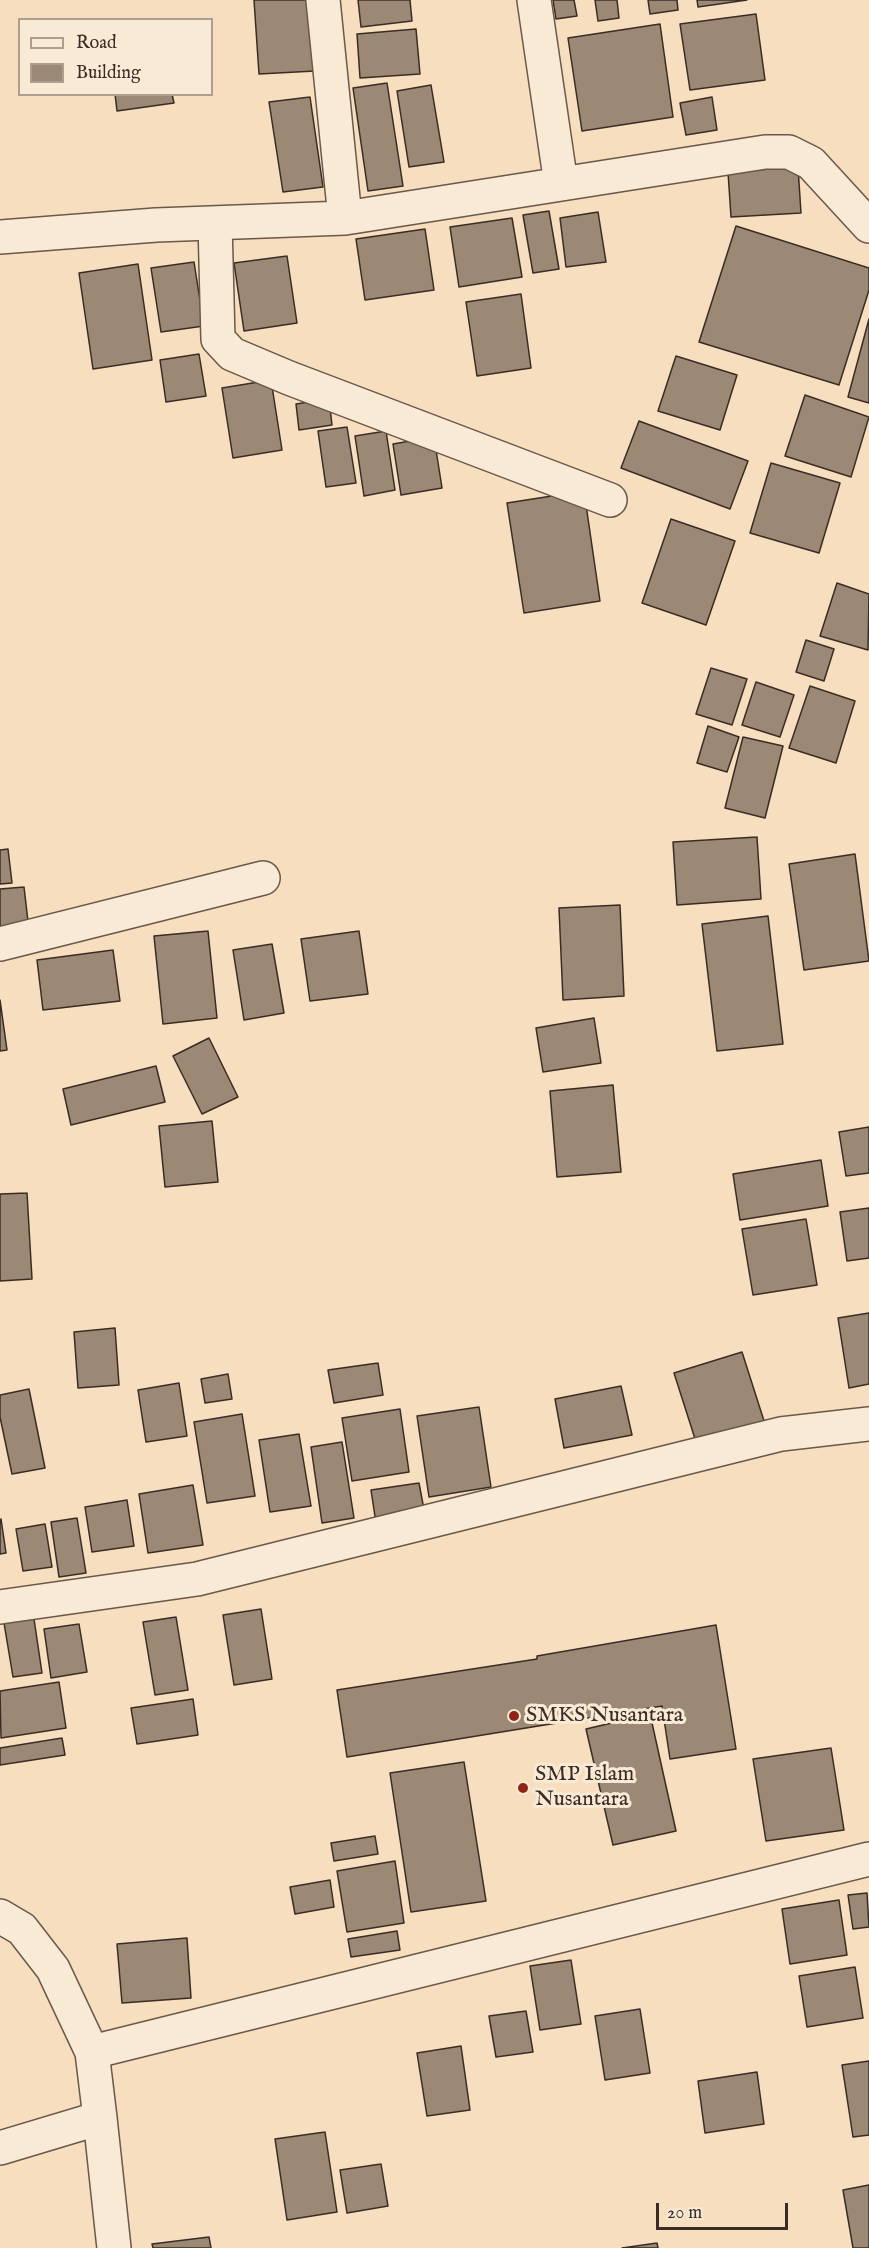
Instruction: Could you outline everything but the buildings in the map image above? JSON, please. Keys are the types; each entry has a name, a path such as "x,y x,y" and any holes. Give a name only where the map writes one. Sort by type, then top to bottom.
{"street":[{"path":"322,0 345,218"},
{"path":"534,0 561,184"},
{"path":"0,237 215,223 345,218 765,152 789,152 811,163 869,226"},
{"path":"215,223 218,339 232,354 289,378 610,500"},
{"path":"0,944 263,878"},
{"path":"0,1607 197,1579 781,1434 869,1424"},
{"path":"92,2052 869,1859"},
{"path":"0,1916 22,1929 53,1969 92,2052 114,2248"},
{"path":"0,2148 100,2118"}],"place":[{"name":"SMKS Nusantara","path":"514,1716"},
{"name":"SMP Islam Nusantara","path":"523,1788"}]}
